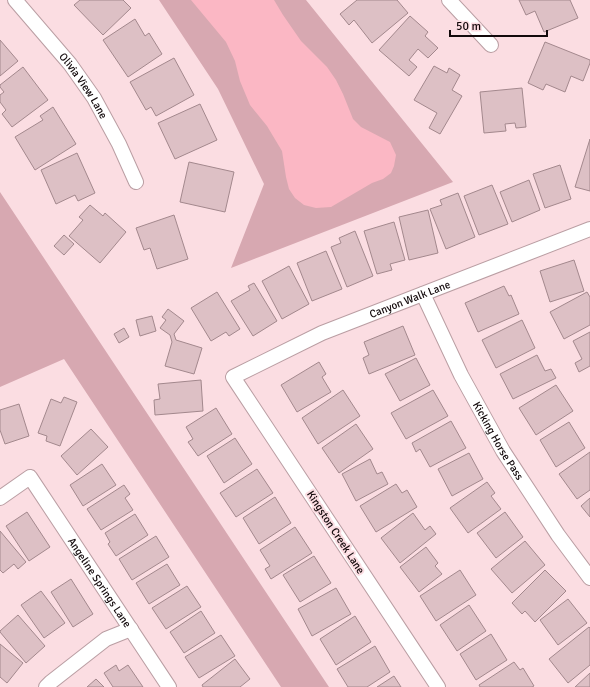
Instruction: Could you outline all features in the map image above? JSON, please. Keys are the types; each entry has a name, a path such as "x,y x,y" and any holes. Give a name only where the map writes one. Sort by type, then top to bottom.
{"street":[{"name":"Olivia View Lane","path":"15,0 70,64 94,98 119,144 136,182"},
{"path":"449,0 491,46"},
{"name":"Canyon Walk Lane","path":"233,378 322,333 590,229"},
{"name":"Kicking Horse Pass","path":"423,294 461,375 503,451 558,535 590,578"},
{"name":"Kingston Creek Lane","path":"233,378 438,687"},
{"name":"Angeline Springs Lane","path":"0,498 30,477 169,687"},
{"path":"46,687 106,639 131,629"}],"shaded area":[{"path":"159,0 306,0 453,182 231,268 264,184 218,89"},
{"path":"191,0 274,0 301,41 327,67 336,80 353,119 361,127 390,142 396,155 391,173 383,179 372,183 331,207 316,208 304,205 295,198 289,189 282,151 267,126 250,105 240,81 235,61 226,42"},
{"path":"0,192 329,687 281,687 64,359 0,387"}],"building":[{"path":"80,0 123,0 131,8 103,35 74,5"},
{"path":"357,0 397,0 408,13 372,43 354,20 349,25 340,14"},
{"path":"519,0 570,0 578,18 544,32 535,11 526,15"},
{"path":"410,16 428,32 425,36 438,48 428,58 418,49 409,60 417,67 409,76 379,50"},
{"path":"135,19 145,36 149,33 162,54 128,77 103,40"},
{"path":"0,40 18,61 0,76"},
{"path":"545,42 590,60 583,81 571,76 565,92 546,84 543,90 528,83"},
{"path":"174,58 194,95 156,116 151,107 146,110 130,82"},
{"path":"434,66 447,73 449,68 460,75 452,90 462,96 440,134 429,128 437,113 414,100"},
{"path":"23,67 48,100 12,127 2,114 6,110 0,102 0,95 4,92 0,85"},
{"path":"522,88 526,127 516,128 515,123 505,124 506,131 484,133 480,92"},
{"path":"200,104 217,140 175,159 158,123"},
{"path":"53,107 76,144 35,170 15,137 43,120 40,116"},
{"path":"590,139 590,191 575,187"},
{"path":"77,153 95,193 78,201 75,195 56,204 41,170"},
{"path":"189,162 234,172 225,212 180,202"},
{"path":"560,165 571,199 545,208 533,174"},
{"path":"529,180 540,210 512,222 500,192"},
{"path":"492,185 508,224 479,235 464,196"},
{"path":"458,193 475,237 446,249 430,209 442,205 440,200"},
{"path":"90,205 103,216 105,213 126,232 100,263 69,236 83,220 79,217"},
{"path":"428,210 438,253 409,260 399,217"},
{"path":"174,215 188,259 157,269 150,248 144,250 136,228"},
{"path":"394,222 405,260 390,264 392,270 377,274 364,231"},
{"path":"355,231 373,276 347,287 331,247 341,243 339,238"},
{"path":"64,235 74,244 64,255 54,246"},
{"path":"326,251 342,289 312,301 297,263"},
{"path":"574,260 584,291 550,302 540,271"},
{"path":"289,266 309,304 282,319 262,281"},
{"path":"254,283 277,321 253,336 231,301 250,290 248,286"},
{"path":"504,286 509,296 511,295 519,314 478,332 465,303"},
{"path":"217,292 240,329 229,336 226,332 211,341 191,308"},
{"path":"587,292 590,297 590,325 564,339 550,312"},
{"path":"168,309 184,321 174,334 176,340 202,348 194,374 165,366 172,342 170,335 160,328 166,320 162,317"},
{"path":"152,316 156,331 140,336 136,320"},
{"path":"522,320 535,348 496,368 482,340"},
{"path":"403,326 415,355 369,374 363,358 369,355 364,342"},
{"path":"124,328 129,337 119,343 114,334"},
{"path":"590,332 590,366 579,372 575,363 582,359 573,341"},
{"path":"537,355 545,371 551,369 556,378 513,399 500,374"},
{"path":"416,358 430,385 400,401 385,374"},
{"path":"319,362 326,374 322,377 331,392 297,412 281,385"},
{"path":"201,380 203,411 155,415 154,400 160,399 158,384"},
{"path":"556,385 573,411 536,435 519,408"},
{"path":"343,390 360,416 318,444 302,418"},
{"path":"433,390 448,416 406,439 391,413"},
{"path":"64,397 77,402 60,446 46,441 47,436 38,433 51,399 61,403"},
{"path":"19,404 29,436 5,444 0,430 0,410"},
{"path":"216,408 232,434 198,456 188,442 193,439 186,427"},
{"path":"451,421 466,448 430,467 420,449 416,452 412,443"},
{"path":"569,422 585,448 556,467 540,440"},
{"path":"356,424 373,449 339,473 322,448"},
{"path":"91,429 108,447 77,475 61,456"},
{"path":"235,438 252,464 224,483 207,456"},
{"path":"590,452 590,490 577,499 559,474"},
{"path":"469,453 483,479 452,496 438,469"},
{"path":"370,459 377,474 382,472 388,484 356,501 342,474"},
{"path":"102,464 116,485 83,506 70,485"},
{"path":"257,469 273,493 236,517 220,493"},
{"path":"487,482 495,493 491,496 501,509 468,533 450,508"},
{"path":"396,484 402,493 407,490 417,507 376,532 360,506"},
{"path":"124,485 130,494 125,498 133,510 101,530 87,509"},
{"path":"275,497 291,523 259,544 243,518"},
{"path":"590,498 590,517 581,506"},
{"path":"27,512 50,547 29,561 6,526"},
{"path":"505,512 523,537 496,558 477,533"},
{"path":"413,513 425,530 430,526 436,534 400,563 381,538"},
{"path":"135,514 148,535 116,556 108,544 110,542 105,533"},
{"path":"295,527 312,553 271,579 265,569 270,566 260,550"},
{"path":"0,531 26,562 18,569 14,564 3,573 0,570"},
{"path":"156,536 169,557 132,580 119,559"},
{"path":"525,541 545,565 512,593 491,569"},
{"path":"426,547 438,563 435,566 442,574 419,592 400,567"},
{"path":"314,556 331,583 300,602 283,575"},
{"path":"167,564 180,585 149,604 136,583"},
{"path":"460,570 476,595 436,621 420,596"},
{"path":"545,570 566,591 535,622 525,611 522,614 512,603"},
{"path":"71,579 93,614 73,627 51,592"},
{"path":"187,586 201,607 166,629 152,608"},
{"path":"336,588 351,614 312,636 298,609"},
{"path":"41,591 65,623 44,638 21,605"},
{"path":"568,599 587,623 558,645 540,620"},
{"path":"469,605 486,631 457,651 440,625"},
{"path":"201,611 215,633 184,653 170,632"},
{"path":"18,615 45,646 26,663 0,632"},
{"path":"355,616 371,642 336,665 320,639"},
{"path":"589,627 590,665 568,683 549,659"},
{"path":"491,634 507,660 476,680 460,654"},
{"path":"221,635 235,656 199,678 185,657"},
{"path":"0,644 23,663 7,683 0,677"},
{"path":"375,646 390,672 367,687 348,687 337,669"},
{"path":"235,659 250,679 240,687 203,687 202,685"},
{"path":"514,662 520,670 523,668 534,686 480,687 479,685"},
{"path":"116,665 119,671 128,665 143,687 113,687 104,673"},
{"path":"590,673 590,687 575,687"},
{"path":"394,676 401,687 377,687"},
{"path":"96,679 104,687 87,687"}]}
